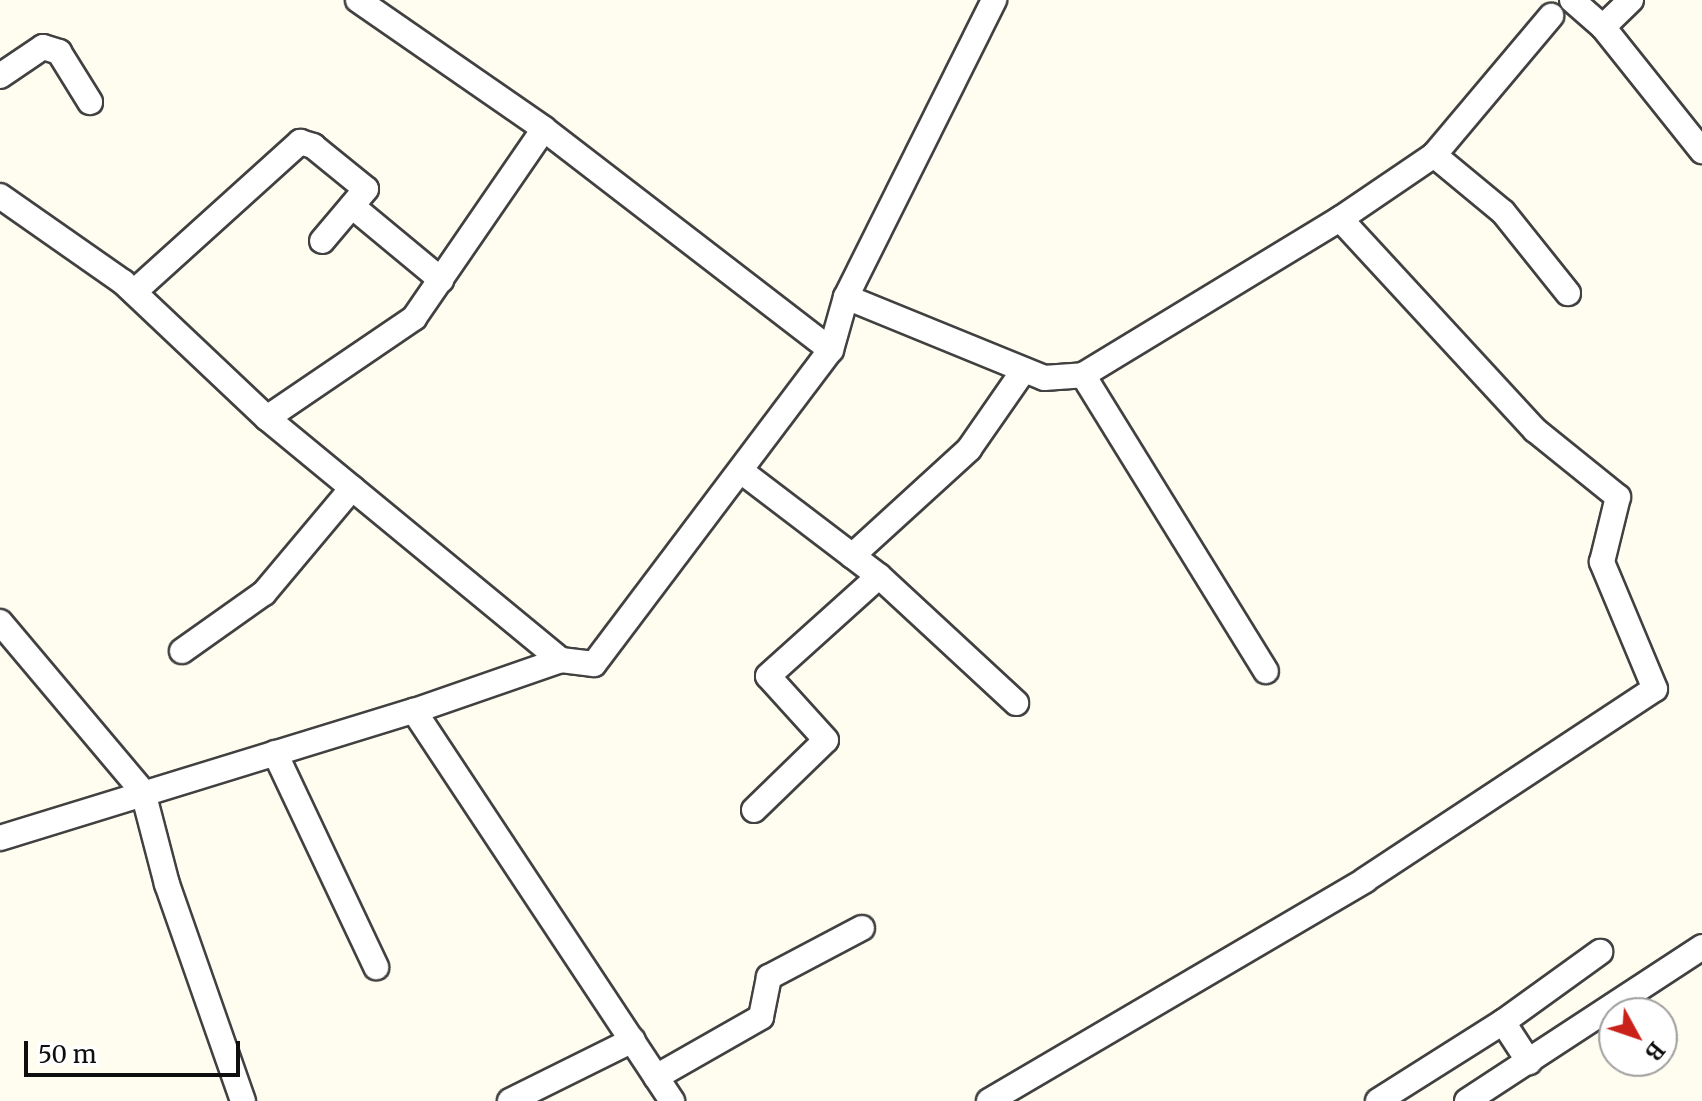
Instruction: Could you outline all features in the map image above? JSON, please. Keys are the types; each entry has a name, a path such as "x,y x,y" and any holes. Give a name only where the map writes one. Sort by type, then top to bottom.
{"street":[{"path":"358,0 544,129 831,350"},
{"path":"1572,0 1603,27 1702,151"},
{"path":"1603,27 1631,0"},
{"path":"0,838 414,711 561,660 594,664 831,350 846,297 988,3"},
{"path":"846,297 1044,378 1083,375 1340,219 1434,155 1550,5"},
{"path":"0,76 43,47 59,52 90,102"},
{"path":"267,418 414,318 544,129"},
{"path":"134,292 300,142 313,146 366,189 322,241"},
{"path":"1434,155 1503,212 1568,293"},
{"path":"0,196 134,292 267,418 561,660"},
{"path":"352,206 441,280"},
{"path":"989,1101 1365,880 1655,689 1602,562 1618,497 1535,430 1340,219"},
{"path":"852,556 969,449 1024,370"},
{"path":"1083,375 1266,671"},
{"path":"741,471 879,576 1016,703"},
{"path":"182,651 264,593 352,488"},
{"path":"754,810 826,740 768,676 879,576"},
{"path":"0,622 143,792 167,884 243,1101"},
{"path":"414,711 672,1101"},
{"path":"275,753 376,967"},
{"path":"656,1077 761,1017 769,977 862,928"},
{"path":"1467,1101 1702,947"},
{"path":"1378,1101 1503,1022 1600,952"},
{"path":"1503,1022 1529,1062"},
{"path":"510,1101 633,1040"}]}
